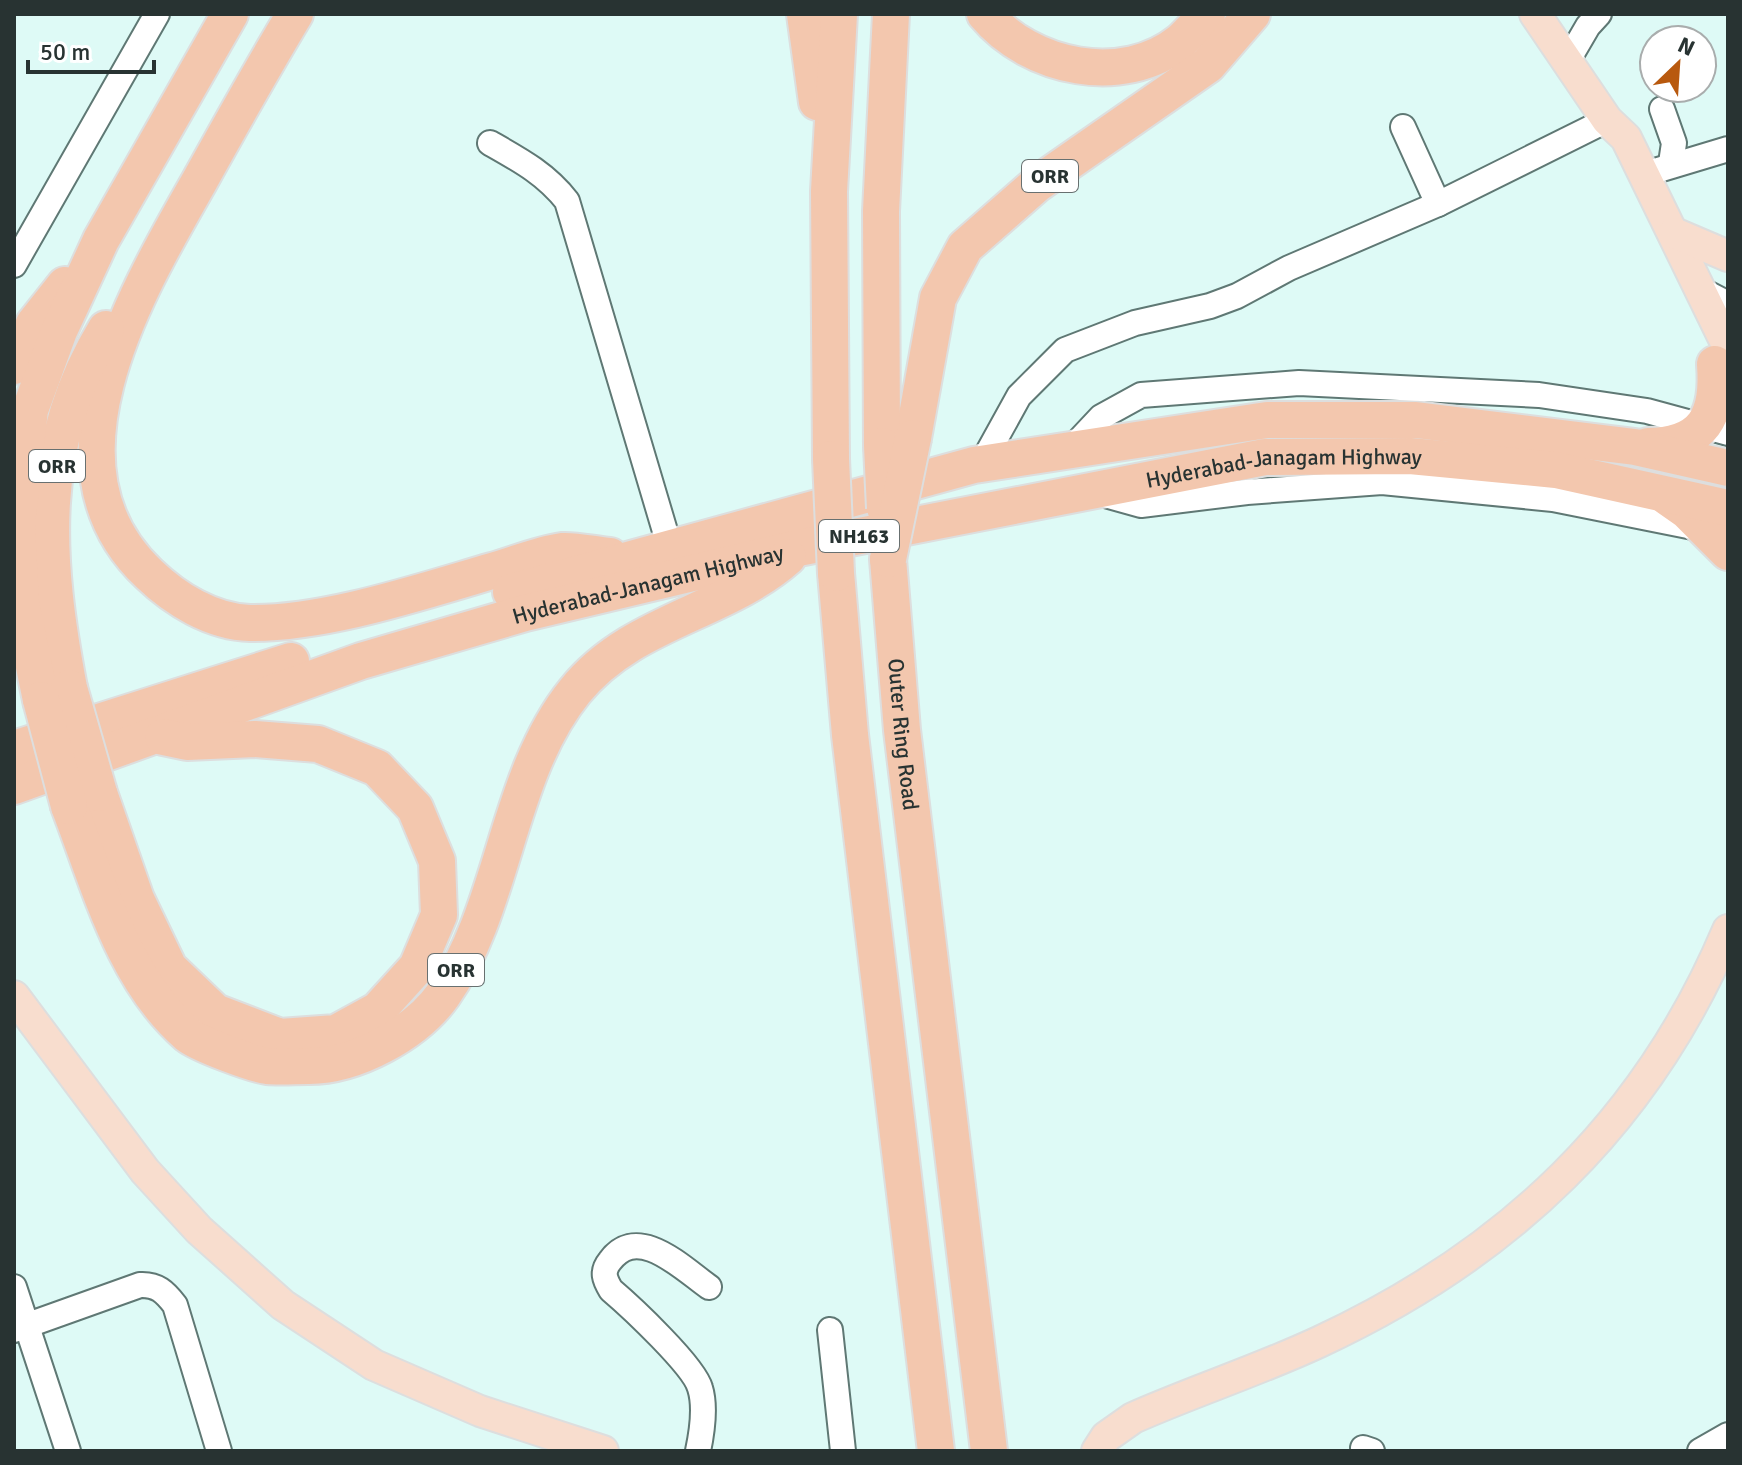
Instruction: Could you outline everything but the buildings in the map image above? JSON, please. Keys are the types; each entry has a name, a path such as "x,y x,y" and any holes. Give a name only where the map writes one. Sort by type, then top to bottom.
{"highway":[{"name":"ORR","path":"230,14 101,240 59,331 30,410 17,524 21,603 55,694 84,800 109,912 142,981 190,1036 263,1066 331,1066 388,1045 442,996 476,931 514,814 552,725 575,690 605,661 641,636 762,580 798,548"},
{"name":"ORR","path":"55,694 49,512 64,426 88,358 151,266 295,14"},
{"path":"805,14 829,191"},
{"path":"839,14 829,191 831,459 836,573 850,735 936,1451"},
{"name":"Outer Ring Road","path":"891,14 881,211 897,442 888,559 902,730 989,1451"},
{"path":"985,14 1001,31 1030,50 1082,66 1135,62 1181,41 1207,14"},
{"name":"ORR","path":"897,442 921,388 938,298 965,247 1037,184 1208,65 1252,14"},
{"name":"ORR","path":"14,366 34,324 101,240"},
{"name":"ORR","path":"151,266 111,358 96,432 101,494 113,530 135,561 166,590 201,611 248,623 299,618 393,600 563,551 631,559"},
{"path":"1635,447 1673,446 1715,430 1713,412 1724,368"},
{"name":"Hyderabad-Janagam Highway","path":"14,749 506,593 982,463 1267,420 1416,420 1635,447 1728,468"},
{"name":"Hyderabad-Janagam Highway","path":"14,786 361,661 525,613 798,548 1265,457 1410,456 1556,470 1653,489 1723,531"},
{"name":"ORR","path":"84,800 169,968 215,1012 280,1037 336,1033 378,1010 417,967 439,915 437,861 415,808 377,768 318,744 255,739 187,742 155,735"}],"main road":[{"path":"1535,14 1607,120 1658,168 1674,233 1698,285 1724,368"},
{"path":"1607,120 1609,147 1698,285"},
{"path":"1674,233 1728,256"},
{"path":"1698,285 1728,267"},
{"path":"1097,1451 1106,1437 1133,1418 1318,1342 1440,1278 1511,1227 1583,1159 1669,1050 1728,930"},
{"path":"14,996 145,1171 199,1230 283,1305 374,1365 480,1411 603,1451"}],"street":[{"path":"14,265 157,14"},
{"path":"1567,62 1588,26 1599,14"},
{"path":"1658,168 1674,143 1662,109"},
{"path":"982,463 1019,396 1065,350 1135,323 1210,306 1237,296 1289,268 1438,204 1607,120"},
{"path":"1403,127 1438,204"},
{"path":"490,143 535,169 567,201 670,548"},
{"path":"1658,168 1728,149"},
{"path":"1698,285 1728,304"},
{"path":"1070,450 1101,417 1141,395 1299,383 1539,395 1647,411 1715,430"},
{"path":"1091,491 1141,505 1247,492 1382,482 1553,499 1723,531"},
{"path":"698,1451 702,1406 700,1387 677,1356 611,1290 604,1279 605,1267 624,1249 638,1245 666,1257 709,1287"},
{"path":"20,1328 140,1285 152,1284 166,1293 175,1305 219,1451"},
{"path":"14,1287 20,1328 68,1451"},
{"path":"830,1330 843,1451"},
{"path":"1700,1451 1728,1435"}]}
